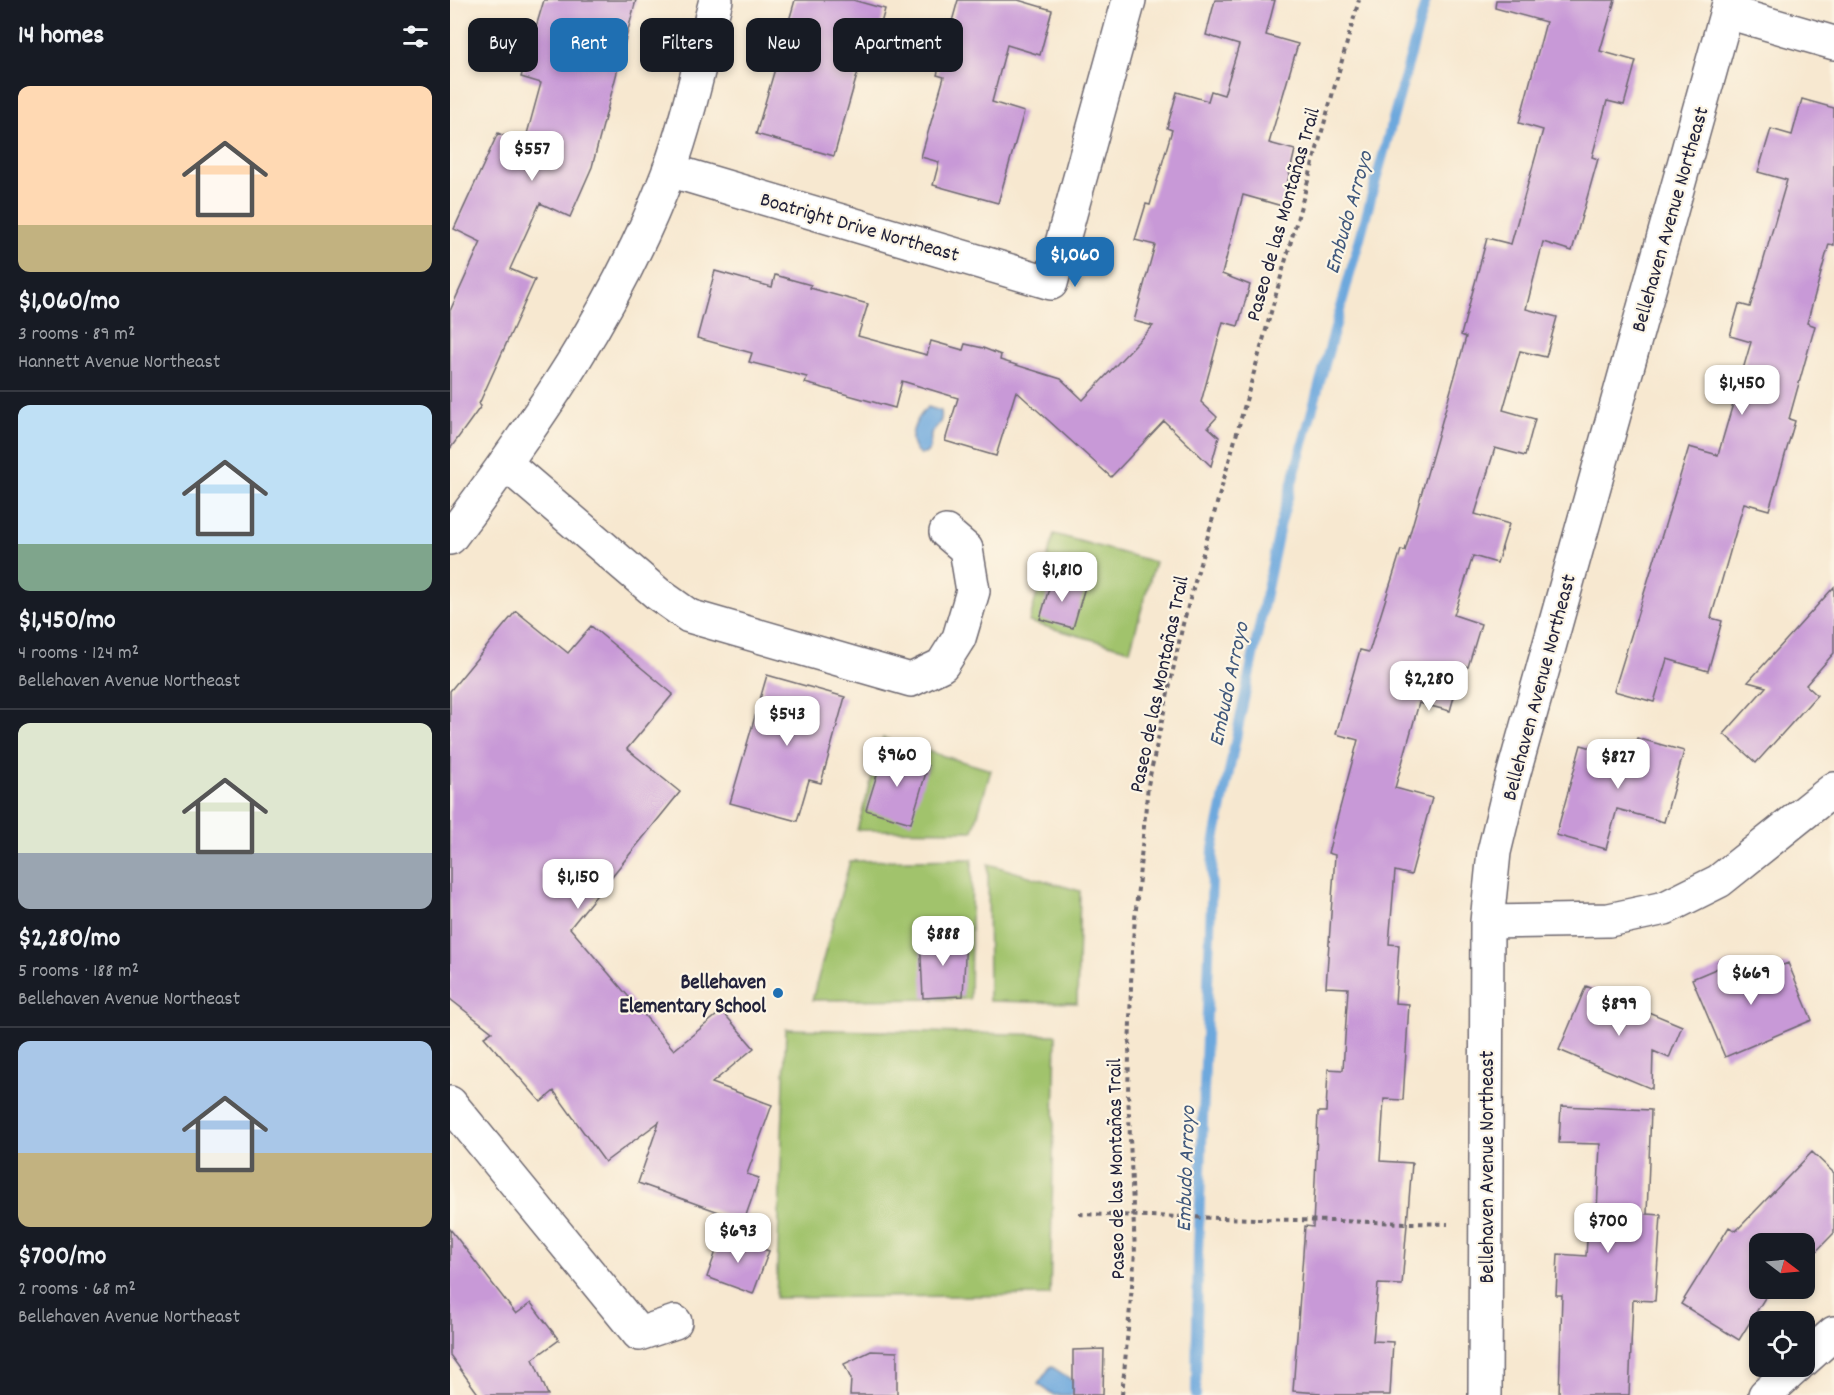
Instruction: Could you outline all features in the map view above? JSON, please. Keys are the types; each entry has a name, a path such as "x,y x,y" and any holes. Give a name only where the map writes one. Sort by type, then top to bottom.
{"street":[{"path":"450,538 506,464 594,331 633,256 669,170 716,0"},
{"name":"Boatright Drive Northeast","path":"669,170 1052,283 1129,0"},
{"path":"1728,6 1834,43"},
{"name":"Bellehaven Avenue Northeast","path":"1485,1395 1487,921 1494,852 1509,790 1728,6"},
{"path":"506,464 658,594 689,616 911,680 942,665 959,638 973,591 966,549 946,532"},
{"path":"1487,921 1609,920 1665,908 1719,881 1834,789"},
{"path":"450,1103 639,1334 675,1322"},
{"path":"1815,1350 1834,1333"},
{"path":"1765,1395 1785,1377"}],"path":[{"name":"Paseo de las Montañas Trail","path":"1122,1395 1135,1253 1128,1092 1132,951 1148,785 1183,624 1359,0"},
{"path":"1079,1214 1448,1224"}],"green space":[{"path":"1054,534 1155,562 1130,650 1029,622"},
{"path":"883,738 991,770 973,831 857,830"},
{"path":"972,859 970,999 812,1000 850,861"},
{"path":"988,864 1080,891 1077,1003 989,1001"},
{"path":"786,1029 1056,1035 1050,1295 776,1298"}],"water":[{"path":"928,407 941,411 941,418 931,433 930,449 925,454 920,454 912,443 913,430 919,417"},
{"path":"1051,1366 1088,1391 1085,1395 1054,1395 1038,1384"}],"building":[{"path":"544,0 636,0 628,30 628,18 550,18 550,72 617,72 592,167 570,217 540,203 510,269 535,280 479,404 481,406 450,449 450,311 481,242 454,229 498,133 524,145 541,83 521,77 522,72 538,72 538,20"},
{"path":"795,0 853,0 885,9 883,18 833,18 833,72 858,72 834,156 756,134 774,72 821,72 821,18 790,18"},
{"path":"958,0 1018,0 1052,10 1040,55 1007,45 992,102 1024,112 998,203 933,185 939,162 921,157 944,77 937,75 938,72 963,72 963,18 953,18"},
{"path":"1215,0 1275,0 1266,35 1298,44 1269,143 1295,150 1282,206 1243,195 1222,274 1250,285 1238,326 1223,322 1201,402 1217,417 1208,427 1219,437 1211,466 1164,421 1111,477 1016,391 996,456 945,441 958,398 902,381 895,408 805,383 807,377 749,362 752,353 697,338 715,271 772,287 775,275 811,285 810,288 868,304 858,336 927,355 931,341 963,350 965,344 983,348 1001,355 1000,360 1061,379 1083,400 1153,326 1134,321 1155,245 1135,240 1146,204 1150,205 1172,130 1167,128 1177,92 1208,101 1211,91 1224,95 1239,45 1206,35"},
{"path":"1496,0 1615,0 1600,51 1636,61 1624,105 1607,101 1592,157 1598,159 1572,251 1543,242 1526,309 1557,317 1546,357 1520,351 1503,410 1535,419 1525,456 1495,448 1475,514 1509,524 1497,563 1473,556 1454,615 1481,624 1468,667 1463,665 1450,711 1419,703 1395,788 1432,798 1411,875 1395,871 1389,944 1399,945 1395,1003 1409,1004 1403,1100 1384,1099 1380,1161 1412,1163 1402,1285 1378,1284 1373,1341 1393,1342 1390,1395 1320,1395 1320,1393 1293,1391 1305,1226 1313,1227 1318,1112 1326,1112 1328,1069 1343,1070 1348,988 1326,987 1335,855 1328,853 1358,740 1336,734 1360,650 1369,652 1401,550 1405,551 1466,337 1461,335 1487,238 1511,244 1543,130 1519,123 1546,22 1495,8"},
{"path":"1802,99 1834,108 1834,245 1829,244 1807,323 1815,326 1789,419 1795,421 1769,510 1744,503 1711,618 1722,621 1708,671 1667,659 1654,702 1614,691 1689,447 1718,455 1751,342 1730,336 1739,304 1750,307 1787,180 1758,172 1771,129 1792,135"},
{"path":"1052,578 1085,587 1073,628 1040,619"},
{"path":"1834,587 1834,653 1806,685 1817,695 1756,763 1724,734 1766,687 1748,682"},
{"path":"516,611 568,653 591,626 673,694 627,749 680,792 570,928 674,1050 722,1011 754,1048 712,1083 772,1105 747,1174 759,1178 744,1221 638,1183 659,1122 605,1162 554,1091 541,1102 484,1037 492,1032 450,999 450,691"},
{"path":"767,675 845,697 821,783 809,780 797,821 730,803"},
{"path":"1637,738 1684,751 1664,822 1617,809 1606,849 1556,835 1581,745 1632,759"},
{"path":"884,752 928,766 911,823 866,810"},
{"path":"920,937 966,938 963,996 923,998"},
{"path":"1732,962 1741,983 1788,963 1812,1020 1725,1057 1692,979"},
{"path":"1586,986 1682,1026 1669,1058 1653,1051 1652,1089 1559,1050"},
{"path":"1561,1106 1651,1110 1647,1214 1661,1215 1655,1301 1633,1300 1629,1395 1559,1395 1562,1295 1556,1295 1558,1254 1586,1256 1589,1211 1597,1211 1600,1144 1559,1143"},
{"path":"1812,1152 1834,1173 1834,1233 1815,1253 1815,1233 1749,1233 1749,1299 1764,1299 1757,1311 1749,1311 1749,1324 1739,1340 1681,1304 1729,1227 1736,1231"},
{"path":"450,1229 516,1314 531,1303 559,1340 533,1359 548,1395 479,1395 450,1355"},
{"path":"722,1234 769,1251 753,1294 707,1277"},
{"path":"1104,1349 1103,1395 1073,1395 1073,1350"},
{"path":"871,1351 897,1352 897,1395 850,1395 851,1379 844,1364"}],"waterway":[{"name":"Embudo Arroyo","path":"1196,1395 1198,1252 1213,849 1280,526 1426,0"}],"place":[{"name":"Bellehaven Elementary School","path":"778,993"}]}
